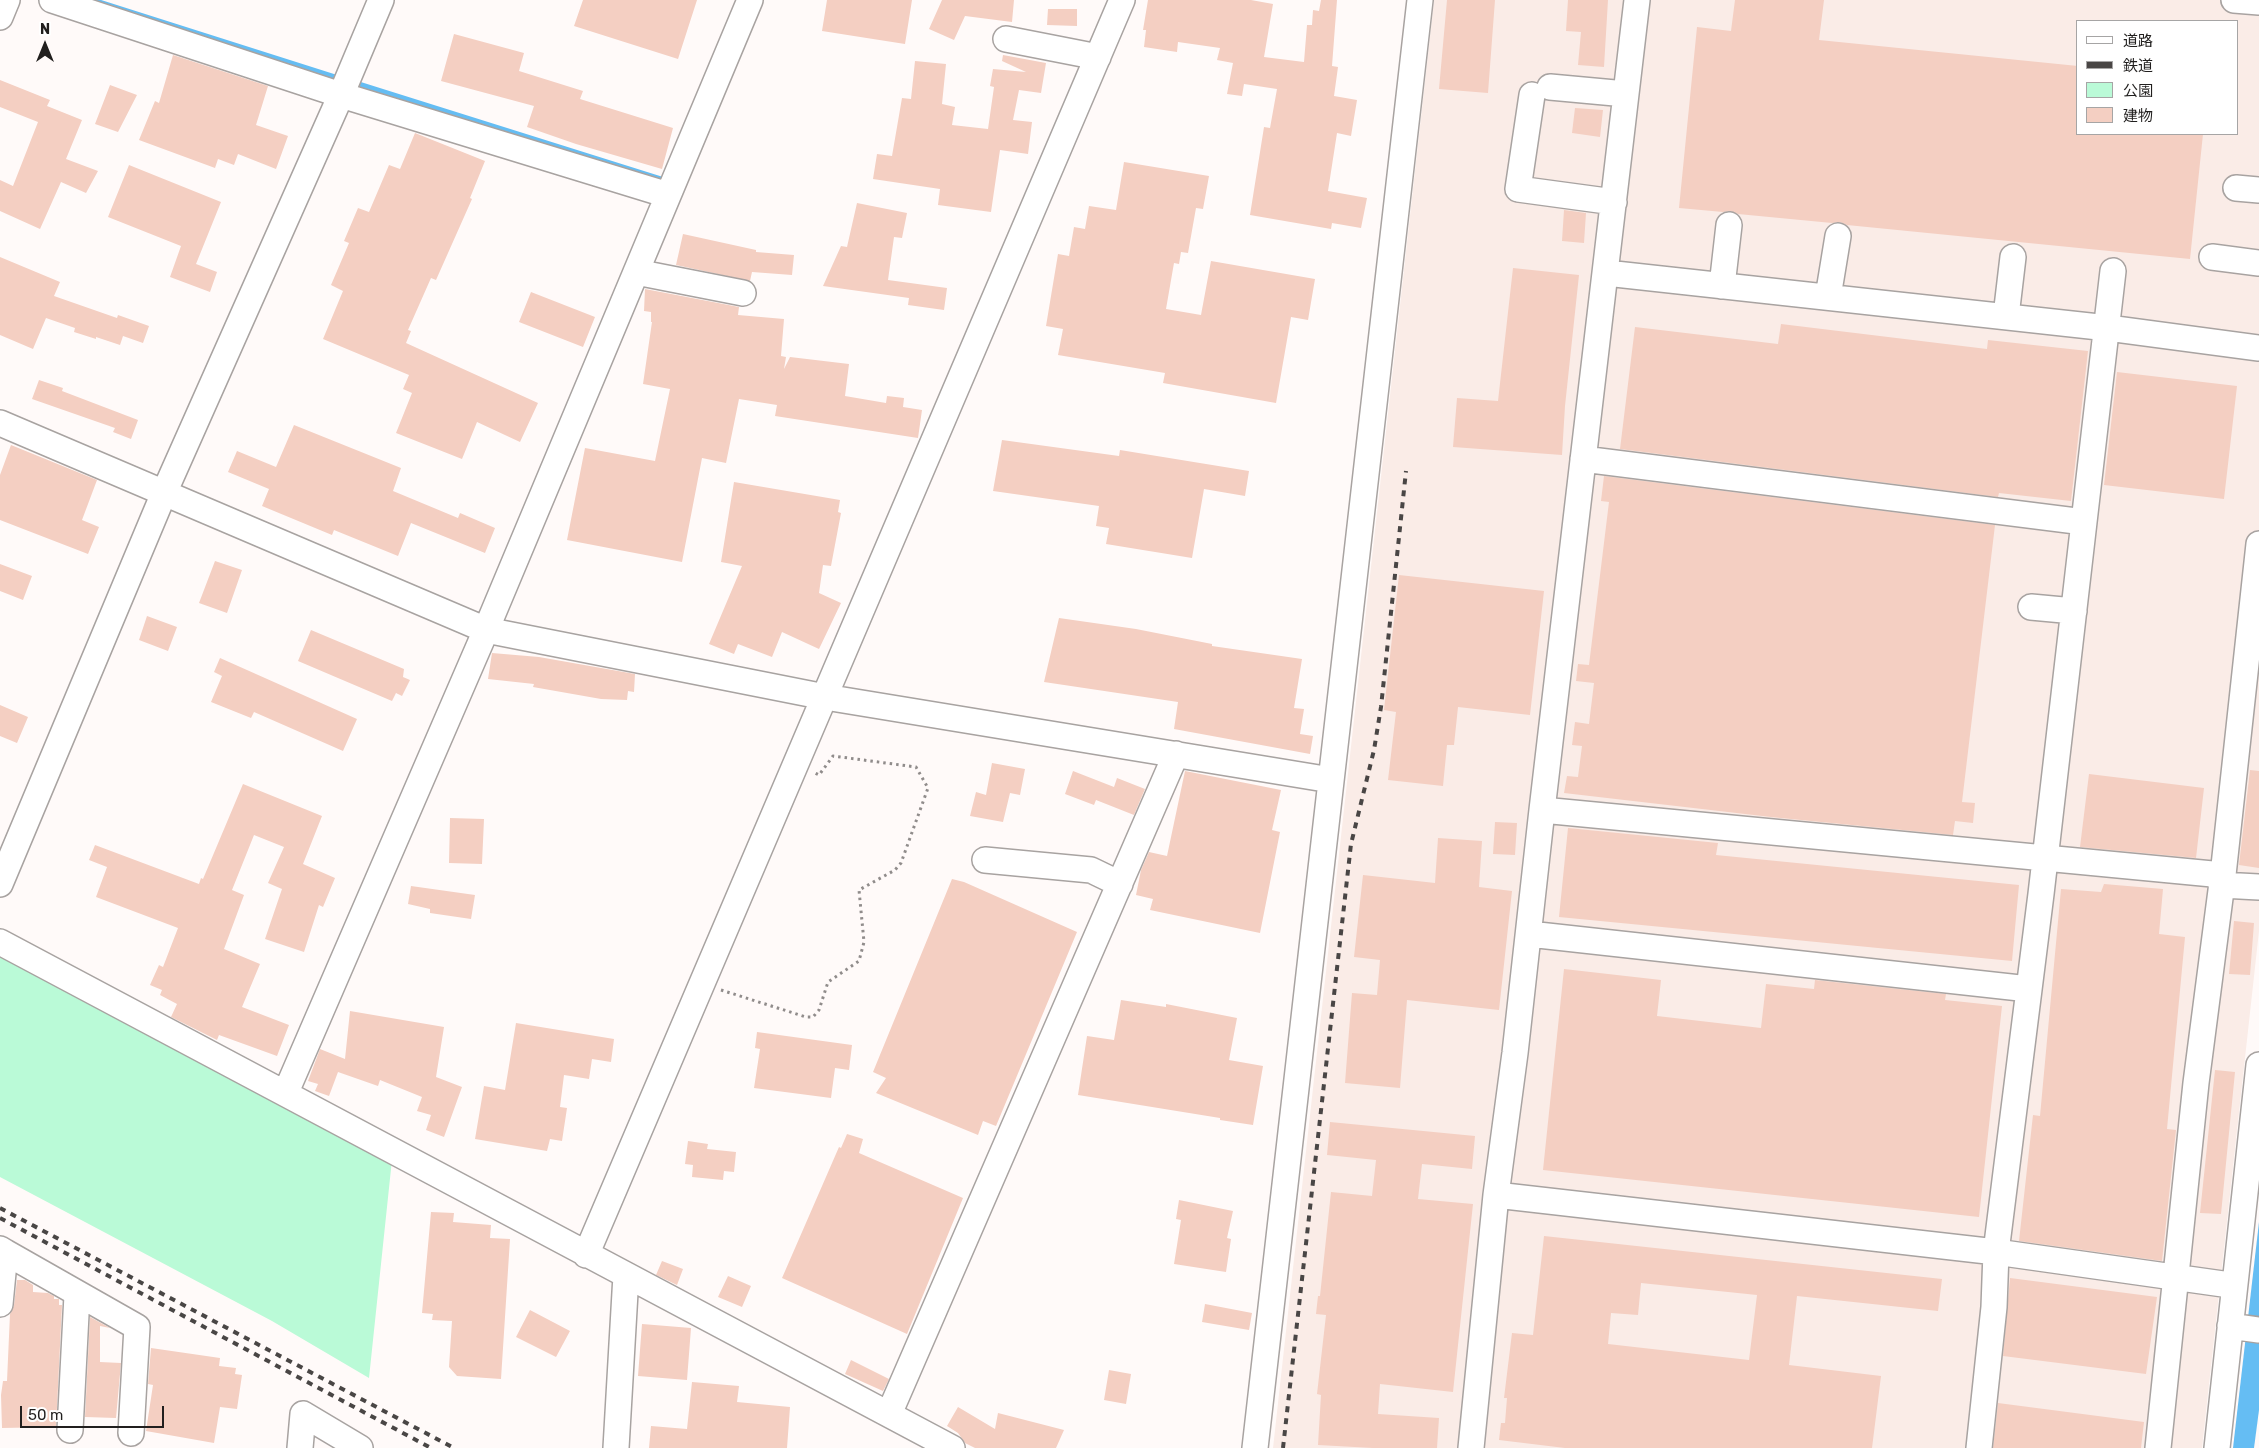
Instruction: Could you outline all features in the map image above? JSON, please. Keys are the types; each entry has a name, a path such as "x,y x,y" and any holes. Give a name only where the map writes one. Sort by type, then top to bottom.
{"street":[{"path":"0,17 7,0"},
{"path":"52,0 341,95 668,195"},
{"path":"0,884 164,493 341,95 381,0"},
{"path":"286,1092 486,630 750,0"},
{"path":"586,1255 1122,0"},
{"path":"1255,1448 1420,0"},
{"path":"1470,1448 1496,1195 1529,934 1637,0"},
{"path":"2234,0 2259,2"},
{"path":"1006,38 1098,57"},
{"path":"1614,202 1518,189 1541,91 1626,94"},
{"path":"1722,286 1729,225"},
{"path":"1828,297 1838,236"},
{"path":"2006,316 2013,257"},
{"path":"2212,257 2259,263"},
{"path":"1979,1448 1994,1308 1996,1252 2108,328 2113,271"},
{"path":"636,272 743,293"},
{"path":"1606,273 2006,316 2259,348"},
{"path":"0,423 486,630 825,697 1331,780"},
{"path":"1583,459 2084,522"},
{"path":"2158,1448 2196,1083 2222,880 2259,544"},
{"path":"2031,606 2074,611"},
{"path":"889,1414 1176,754"},
{"path":"1542,810 2043,859 2222,880 2259,887"},
{"path":"985,860 1091,870 1120,884"},
{"path":"1529,934 2029,989"},
{"path":"0,942 286,1092 586,1255 952,1448"},
{"path":"2216,1448 2259,1065"},
{"path":"1496,1195 1996,1252 2235,1284"},
{"path":"0,1304 2,1250 77,1295 137,1327 131,1433"},
{"path":"616,1448 626,1275"},
{"path":"70,1430 77,1295"},
{"path":"2230,1326 2259,1330"},
{"path":"300,1448 302,1414 360,1448"}],"path":[{"path":"702,984 806,1017 813,1017 819,1010 828,982 858,960 864,942 859,890 894,870 901,863 928,788 916,767 833,756 819,775 796,764"}],"shaded area":[{"path":"1434,0 2259,0 2259,931 2202,1448 1273,1448"}],"green space":[{"path":"0,942 393,1150 369,1378 272,1321 0,1177"}],"water":[{"path":"2259,1222 2259,1410 2254,1448 2233,1448"}],"building":[{"path":"583,0 697,0 678,59 574,26"},
{"path":"827,0 912,0 905,44 822,31"},
{"path":"942,0 1014,0 1012,22 965,16 954,40 929,29"},
{"path":"1148,0 1251,0 1273,4 1264,57 1304,62 1307,25 1312,25 1313,10 1319,11 1321,0 1337,0 1332,66 1338,67 1334,96 1357,100 1351,136 1337,133 1328,191 1367,198 1361,228 1332,223 1331,229 1250,215 1264,127 1270,128 1277,89 1244,84 1242,96 1227,94 1233,63 1217,60 1220,48 1178,42 1177,52 1144,47 1146,30 1143,30"},
{"path":"1447,0 1495,0 1488,93 1439,89"},
{"path":"1568,0 1608,0 1604,67 1578,65 1581,32 1566,31"},
{"path":"1735,0 1824,0 1819,40 2076,66 2076,135 2203,135 2190,259 1847,225 1840,222 1832,223 1738,214 1730,211 1679,208 1697,27 1731,31"},
{"path":"1048,9 1077,9 1077,26 1047,25"},
{"path":"454,34 524,53 519,71 583,91 580,99 673,128 662,169 576,144 527,127 534,106 441,81"},
{"path":"173,55 268,86 256,125 288,136 276,169 238,154 234,165 218,159 215,168 139,140 155,101 159,103"},
{"path":"1003,55 1046,63 1041,93 1019,90 1013,120 1032,122 1028,154 1000,150 991,212 938,205 940,189 873,179 877,154 892,156 902,98 911,99 915,61 946,64 942,104 955,107 952,125 988,129 994,87 990,86 993,69 1026,72 1002,61"},
{"path":"0,80 50,100 47,106 82,120 66,159 98,171 86,193 61,182 40,229 0,211 0,180 13,186 38,122 0,107"},
{"path":"110,85 137,95 118,132 95,124"},
{"path":"1575,108 1603,110 1600,137 1572,133"},
{"path":"415,133 485,161 470,198 472,199 436,280 431,278 408,330 411,331 406,343 538,403 520,442 477,422 462,459 396,433 412,393 403,389 409,375 323,339 343,291 331,285 349,243 344,241 358,208 369,212 389,165 400,169"},
{"path":"1124,162 1209,176 1203,209 1196,208 1188,253 1181,252 1179,264 1174,263 1166,309 1201,315 1211,261 1315,279 1308,320 1291,317 1276,403 1163,383 1165,373 1058,355 1063,329 1046,326 1058,254 1069,256 1074,227 1085,229 1089,206 1116,210"},
{"path":"129,165 221,202 196,264 217,272 210,292 170,277 181,246 108,217"},
{"path":"857,203 907,213 902,238 894,237 888,280 947,288 944,310 908,305 909,298 823,286 841,246 847,247"},
{"path":"1564,210 1586,213 1584,243 1562,241"},
{"path":"683,234 756,250 756,252 794,255 792,275 752,272 750,281 676,265"},
{"path":"0,257 60,282 54,296 117,318 118,315 149,326 143,343 123,336 120,345 96,337 96,339 74,332 75,328 46,318 33,349 0,335"},
{"path":"1513,268 1579,275 1565,406 1562,455 1453,447 1457,398 1498,401"},
{"path":"645,289 739,307 738,315 784,319 781,356 786,357 784,369 790,357 849,364 845,396 886,403 887,396 904,398 903,407 922,410 918,438 775,416 777,405 739,399 726,463 702,458 682,562 567,540 585,448 655,461 670,389 643,384 652,322 651,312 644,311"},
{"path":"531,292 595,317 583,347 519,322"},
{"path":"1781,324 1987,349 1988,340 2088,351 2071,501 1999,493 1998,497 1620,449 1635,327 1778,344"},
{"path":"2117,372 2237,386 2224,499 2104,485"},
{"path":"39,380 63,388 62,391 138,420 131,439 113,432 115,428 32,399"},
{"path":"294,425 401,468 393,491 458,518 460,513 495,528 485,553 411,523 398,556 334,530 332,535 262,506 269,489 228,472 237,451 276,467"},
{"path":"1002,440 1119,456 1120,450 1249,471 1245,496 1204,489 1192,558 1106,544 1109,528 1096,526 1099,506 993,491"},
{"path":"11,445 97,480 82,520 99,527 88,554 0,520 0,475"},
{"path":"1604,476 1995,525 1962,802 1975,803 1973,823 1955,821 1953,835 1771,817 1564,793 1567,776 1578,777 1582,746 1572,745 1575,722 1589,724 1594,683 1576,681 1578,664 1589,665 1609,502 1601,501"},
{"path":"734,482 840,500 838,512 841,513 831,566 823,565 819,593 841,603 819,649 782,632 772,657 738,644 734,654 709,644 742,566 721,562"},
{"path":"215,561 242,570 227,613 199,603"},
{"path":"0,564 32,576 23,600 0,591"},
{"path":"1399,575 1544,591 1530,715 1458,707 1454,745 1447,745 1443,786 1388,780 1396,712 1384,710"},
{"path":"147,616 177,627 168,651 139,640"},
{"path":"1059,618 1136,629 1212,644 1212,646 1302,659 1294,708 1304,709 1300,734 1313,736 1310,754 1174,729 1178,702 1044,682"},
{"path":"311,630 404,669 403,677 410,680 402,696 396,693 392,701 298,661"},
{"path":"492,653 539,657 635,674 634,692 628,691 627,700 601,699 533,687 534,684 488,679"},
{"path":"220,658 357,719 343,751 254,712 251,718 211,702 222,676 214,672"},
{"path":"0,705 28,717 17,743 0,736"},
{"path":"992,763 1025,769 1020,795 1010,793 1003,822 970,816 976,792 986,795"},
{"path":"2250,770 2259,771 2259,868 2239,865"},
{"path":"1073,771 1114,787 1117,778 1145,789 1134,815 1096,800 1094,805 1065,794"},
{"path":"1185,771 1281,790 1272,830 1280,832 1260,933 1150,910 1153,899 1136,895 1141,870 1149,852 1167,856"},
{"path":"2089,774 2204,788 2196,858 2080,847"},
{"path":"243,784 322,816 303,864 335,878 323,907 319,905 304,952 265,939 282,889 268,883 284,847 254,835 232,890 244,895 224,949 260,964 242,1007 289,1025 277,1056 219,1035 217,1040 171,1017 177,1004 160,995 162,990 150,985 159,965 163,967 178,928 96,897 107,867 89,860 95,845 199,884 201,878 203,879"},
{"path":"450,818 484,819 482,864 449,863"},
{"path":"1495,822 1517,823 1515,855 1493,854"},
{"path":"1568,828 1718,843 1716,855 2019,885 2012,961 1559,917"},
{"path":"1438,838 1482,841 1479,887 1512,891 1499,1010 1407,1000 1400,1088 1345,1083 1352,993 1377,995 1380,960 1354,957 1363,875 1435,883"},
{"path":"952,879 964,882 1077,932 996,1126 983,1121 978,1135 876,1093 886,1078 873,1072"},
{"path":"2104,884 2163,889 2159,934 2185,937 2167,1129 2176,1130 2162,1261 2019,1241 2033,1115 2040,1116 2061,889 2101,892"},
{"path":"411,886 475,895 471,919 430,913 430,909 408,904"},
{"path":"2234,921 2254,923 2250,975 2229,974"},
{"path":"1564,969 1661,980 1657,1016 1761,1028 1766,984 1814,989 1815,980 1946,994 1945,1000 2002,1006 1979,1217 1543,1170"},
{"path":"1121,1000 1166,1007 1166,1004 1237,1018 1229,1060 1263,1066 1253,1125 1078,1095 1087,1036 1114,1040"},
{"path":"350,1011 444,1027 436,1077 462,1087 444,1137 426,1130 431,1115 417,1111 422,1097 380,1080 378,1086 338,1072 329,1096 315,1091 318,1084 308,1081 320,1049 345,1059"},
{"path":"516,1023 614,1039 611,1062 592,1059 589,1079 564,1075 560,1107 567,1108 562,1141 550,1139 547,1151 475,1139 484,1086 505,1090"},
{"path":"757,1032 852,1045 849,1070 835,1068 831,1098 754,1088 760,1049 755,1048"},
{"path":"2215,1070 2235,1072 2221,1214 2200,1213"},
{"path":"1330,1122 1475,1136 1472,1169 1422,1164 1418,1199 1473,1204 1453,1392 1380,1384 1378,1414 1439,1418 1437,1448 1373,1448 1318,1445 1321,1395 1317,1394 1326,1315 1316,1314 1318,1296 1320,1296 1331,1192 1372,1196 1376,1160 1327,1155"},
{"path":"847,1134 863,1139 859,1153 963,1198 907,1334 782,1278 839,1147 841,1148"},
{"path":"688,1141 708,1144 707,1149 736,1152 734,1172 724,1171 723,1180 692,1177 693,1165 685,1164"},
{"path":"1179,1200 1233,1211 1227,1238 1231,1239 1226,1272 1174,1264 1181,1220 1176,1219"},
{"path":"431,1212 454,1213 453,1222 491,1225 490,1238 510,1239 501,1379 457,1376 449,1367 452,1321 432,1320 433,1314 422,1313"},
{"path":"1544,1236 1942,1279 1938,1311 1797,1296 1789,1365 1881,1376 1872,1448 1565,1448 1499,1440 1501,1423 1505,1423 1507,1398 1504,1398 1512,1333 1533,1335","holes":["1641,1283 1757,1295 1749,1360 1608,1344 1611,1313 1638,1315"]},
{"path":"662,1261 683,1269 677,1285 656,1275"},
{"path":"728,1276 751,1286 742,1307 718,1297"},
{"path":"2010,1278 2157,1297 2146,1374 2003,1356"},
{"path":"17,1280 25,1280 33,1285 33,1292 48,1293 54,1296 54,1299 59,1299 59,1305 62,1305 56,1427 2,1428 1,1395 3,1381 7,1381 10,1314 14,1305"},
{"path":"1205,1304 1252,1313 1249,1330 1202,1322"},
{"path":"530,1310 570,1331 556,1357 516,1337"},
{"path":"90,1317 110,1328 100,1326 100,1362 121,1363 116,1418 85,1417"},
{"path":"642,1324 691,1328 687,1380 638,1376"},
{"path":"151,1348 220,1358 219,1366 236,1368 235,1374 242,1375 237,1409 220,1407 214,1443 146,1431 153,1385 148,1384"},
{"path":"851,1360 889,1379 883,1391 845,1374"},
{"path":"1109,1370 1131,1374 1126,1404 1104,1400"},
{"path":"692,1382 739,1386 737,1402 790,1407 787,1448 649,1448 651,1426 687,1429"},
{"path":"1998,1403 2144,1422 2141,1448 1993,1448"},
{"path":"958,1407 995,1429 998,1413 1064,1430 1056,1448 975,1448 965,1443 958,1433 947,1426"}],"waterway":[{"path":"92,0 341,79"},
{"path":"352,82 667,181"}],"railway":[{"path":"1283,1448 1351,844 1374,750 1381,707 1406,471"},
{"path":"0,1208 454,1448"},
{"path":"0,1218 431,1448"}]}
